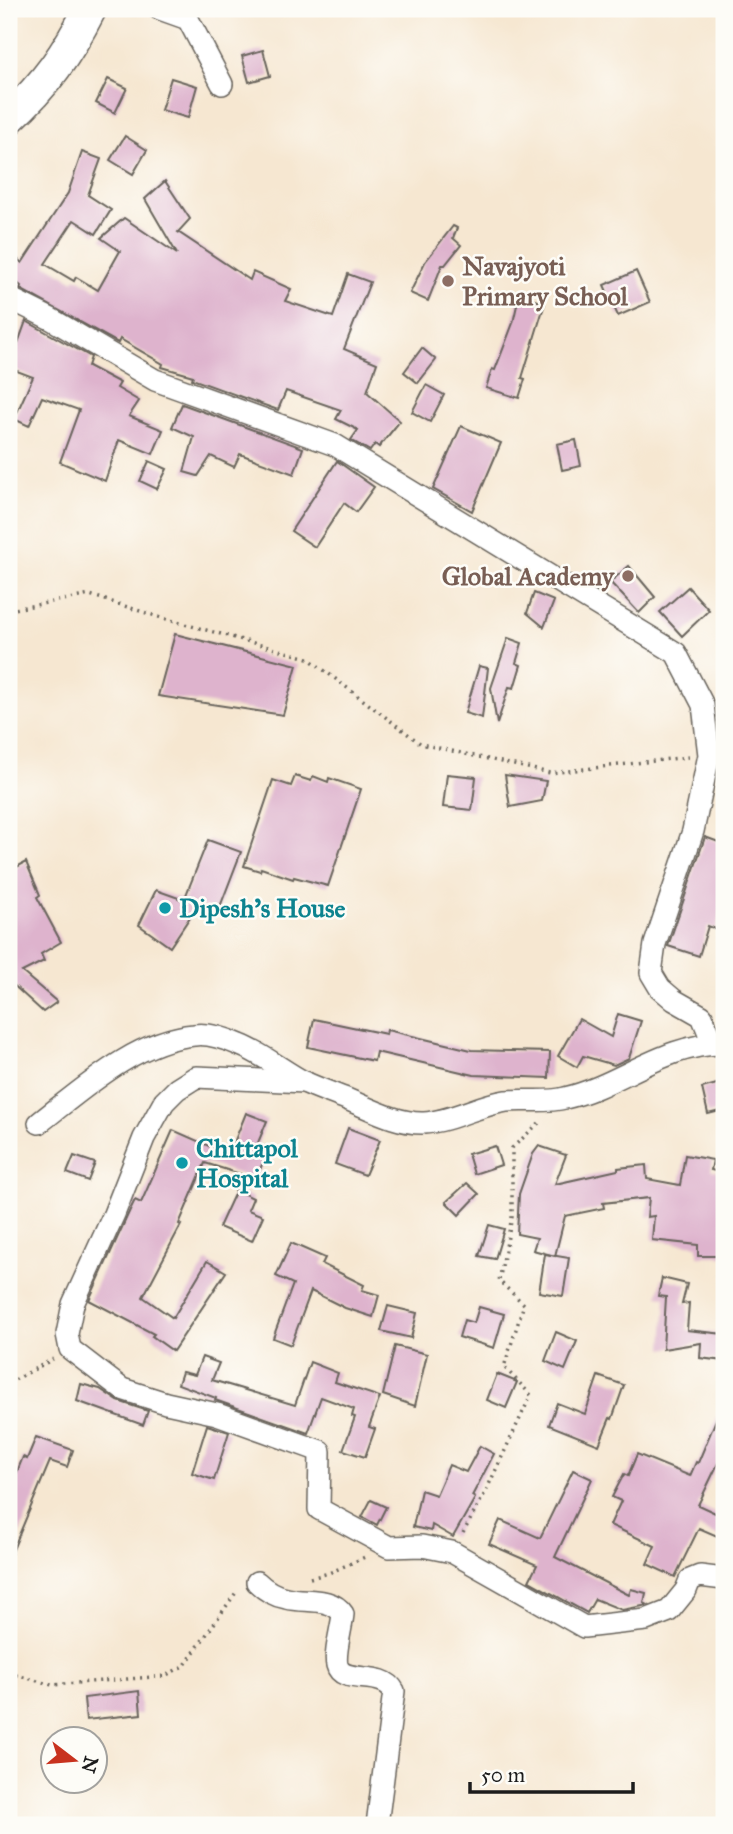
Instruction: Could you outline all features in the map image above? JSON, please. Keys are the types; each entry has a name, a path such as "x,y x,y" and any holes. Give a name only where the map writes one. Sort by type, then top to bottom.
{"highway":[{"path":"9,118 50,77 90,9"}],"street":[{"path":"160,9 188,19 222,83"},
{"path":"9,298 51,319 155,380 335,445 676,653 702,705 717,754 655,944 651,973 660,988 702,1016 719,1043 654,1059 615,1079 564,1099 505,1101 448,1119 423,1123 404,1121 383,1114 305,1082 242,1045 196,1034 170,1040 122,1061 39,1123"},
{"path":"305,1082 196,1077 177,1089 164,1102 144,1138 114,1214 73,1304 66,1334 70,1349 122,1389 166,1403 217,1414 320,1451 319,1509 389,1547 422,1546 452,1552 584,1627 646,1619 669,1611 686,1590 690,1580 700,1576 724,1579"},
{"path":"257,1583 286,1598 330,1603 339,1608 343,1614 336,1664 340,1671 348,1676 383,1679 390,1683 394,1690 377,1825"}],"path":[{"path":"9,610 90,595 308,658 421,744 550,772 717,754"},
{"path":"452,1552 485,1493 531,1395 504,1367 524,1304 499,1281 512,1217 512,1148 564,1099"},
{"path":"9,1383 70,1349"},
{"path":"300,1580 329,1573 389,1547"},
{"path":"9,1673 52,1685 165,1676 185,1665 237,1591 257,1583"}],"building":[{"path":"263,50 270,76 249,82 242,56"},
{"path":"171,78 197,86 188,118 161,110"},
{"path":"108,79 127,88 115,113 96,103"},
{"path":"125,136 147,150 133,174 110,160"},
{"path":"82,152 101,159 88,195 111,210 96,234 74,220 45,264 74,281 76,277 98,290 120,251 101,238 124,218 177,254 145,199 165,181 190,219 178,232 250,280 253,272 291,289 285,301 333,317 348,274 370,282 344,349 377,363 367,392 400,421 379,447 375,444 370,451 351,440 358,430 336,419 341,410 286,391 278,410 192,379 193,376 162,367 163,364 120,339 118,343 20,289 21,286 9,276 9,252 22,263 68,193"},
{"path":"453,226 457,228 453,238 461,245 445,265 442,265 428,301 410,293 425,262"},
{"path":"636,271 650,302 618,316 604,285"},
{"path":"519,296 545,303 522,378 525,379 519,398 486,388 513,323"},
{"path":"26,321 91,357 88,366 120,383 117,388 139,401 129,416 163,430 153,454 119,440 105,481 60,462 79,410 42,397 29,426 14,419 33,377 9,368"},
{"path":"422,348 436,360 418,383 404,372"},
{"path":"426,385 444,395 430,422 412,412"},
{"path":"182,404 303,448 294,474 240,454 234,467 211,456 198,476 184,472 194,437 172,427"},
{"path":"461,426 501,443 472,511 433,489"},
{"path":"576,440 581,466 562,470 557,444"},
{"path":"149,461 167,469 157,489 140,481"},
{"path":"337,461 374,487 356,512 344,503 315,547 291,531"},
{"path":"629,566 655,597 639,613 610,582"},
{"path":"688,587 709,610 682,636 660,612"},
{"path":"534,593 554,601 544,627 527,613"},
{"path":"175,634 297,665 283,715 158,696"},
{"path":"508,638 522,643 516,663 521,665 514,688 509,687 497,724 491,688"},
{"path":"479,666 488,668 482,718 465,713"},
{"path":"447,774 476,777 472,810 443,807"},
{"path":"505,775 546,781 542,801 510,807"},
{"path":"295,776 311,781 313,776 328,782 329,778 361,789 328,886 244,866 273,780 291,786"},
{"path":"705,837 724,844 724,904 716,929 708,926 699,956 668,946"},
{"path":"208,840 241,852 218,912 198,905 170,947 139,925 156,890 184,900"},
{"path":"26,862 40,895 37,897 61,942 41,954 44,961 22,972 57,1002 43,1012 9,981 9,871"},
{"path":"618,1014 641,1021 629,1058 614,1065 583,1056 577,1067 558,1056 579,1019 611,1037"},
{"path":"314,1019 386,1034 387,1030 471,1050 550,1052 549,1078 474,1075 376,1052 374,1061 308,1047"},
{"path":"724,1082 724,1110 708,1114 702,1088"},
{"path":"246,1113 267,1121 257,1145 269,1148 256,1179 205,1163 179,1224 181,1225 143,1297 173,1318 207,1261 226,1272 173,1351 152,1336 154,1334 89,1300 135,1200 141,1203 173,1130 229,1155"},
{"path":"348,1128 380,1140 365,1175 335,1164"},
{"path":"495,1146 501,1165 474,1174 468,1154"},
{"path":"539,1146 566,1155 555,1184 618,1168 646,1165 647,1179 680,1185 685,1155 713,1160 711,1170 724,1173 724,1256 698,1256 698,1245 652,1240 654,1216 647,1217 649,1198 603,1203 604,1208 565,1216 555,1256 533,1250 537,1238 517,1234 519,1194 533,1154"},
{"path":"74,1156 95,1163 88,1181 67,1173"},
{"path":"467,1183 479,1194 459,1215 446,1202"},
{"path":"236,1190 253,1198 248,1210 263,1216 252,1241 219,1227"},
{"path":"489,1225 504,1229 495,1259 479,1256"},
{"path":"291,1243 325,1258 322,1264 364,1285 362,1290 379,1295 373,1317 345,1308 311,1291 291,1345 273,1338 293,1284 276,1276"},
{"path":"545,1254 569,1258 563,1296 539,1292"},
{"path":"662,1278 687,1284 682,1304 689,1303 687,1330 724,1334 724,1361 700,1358 701,1343 663,1349 666,1297 658,1296"},
{"path":"388,1306 417,1313 411,1338 381,1331"},
{"path":"479,1307 504,1314 494,1348 459,1337 464,1320 474,1323"},
{"path":"556,1332 577,1341 565,1370 545,1361"},
{"path":"395,1346 427,1354 415,1406 383,1395"},
{"path":"202,1357 219,1363 212,1380 295,1405 310,1362 338,1373 335,1382 380,1397 369,1427 375,1429 365,1457 343,1450 355,1417 352,1416 354,1409 321,1397 308,1433 178,1384 182,1372 195,1375"},
{"path":"497,1374 517,1382 506,1408 487,1400"},
{"path":"598,1376 624,1385 599,1445 549,1425 557,1403 585,1414"},
{"path":"81,1384 100,1389 118,1401 148,1411 143,1425 77,1401"},
{"path":"723,1403 724,1451 698,1505 724,1517 724,1539 699,1528 675,1577 647,1564 655,1546 610,1525 621,1501 612,1497 624,1474 628,1476 637,1454 690,1476"},
{"path":"207,1425 229,1432 214,1480 192,1473"},
{"path":"36,1437 73,1450 67,1467 50,1461 9,1559 9,1492 23,1457 27,1459"},
{"path":"480,1446 494,1454 472,1496 475,1498 453,1537 432,1525 431,1531 413,1527 421,1490 436,1495 449,1465 466,1472"},
{"path":"573,1470 592,1479 555,1557 629,1595 631,1589 646,1593 644,1603 648,1605 622,1610 595,1599 587,1613 529,1581 537,1565 489,1544 500,1520 540,1538"},
{"path":"371,1500 386,1507 377,1525 362,1517"},
{"path":"139,1691 141,1714 86,1720 84,1698"}],"place":[{"name":"Navajyoti Primary School","path":"448,281"},
{"name":"Global Academy","path":"628,576"},
{"name":"Dipesh's House","path":"165,908"},
{"name":"Chittapol Hospital","path":"182,1163"}]}
